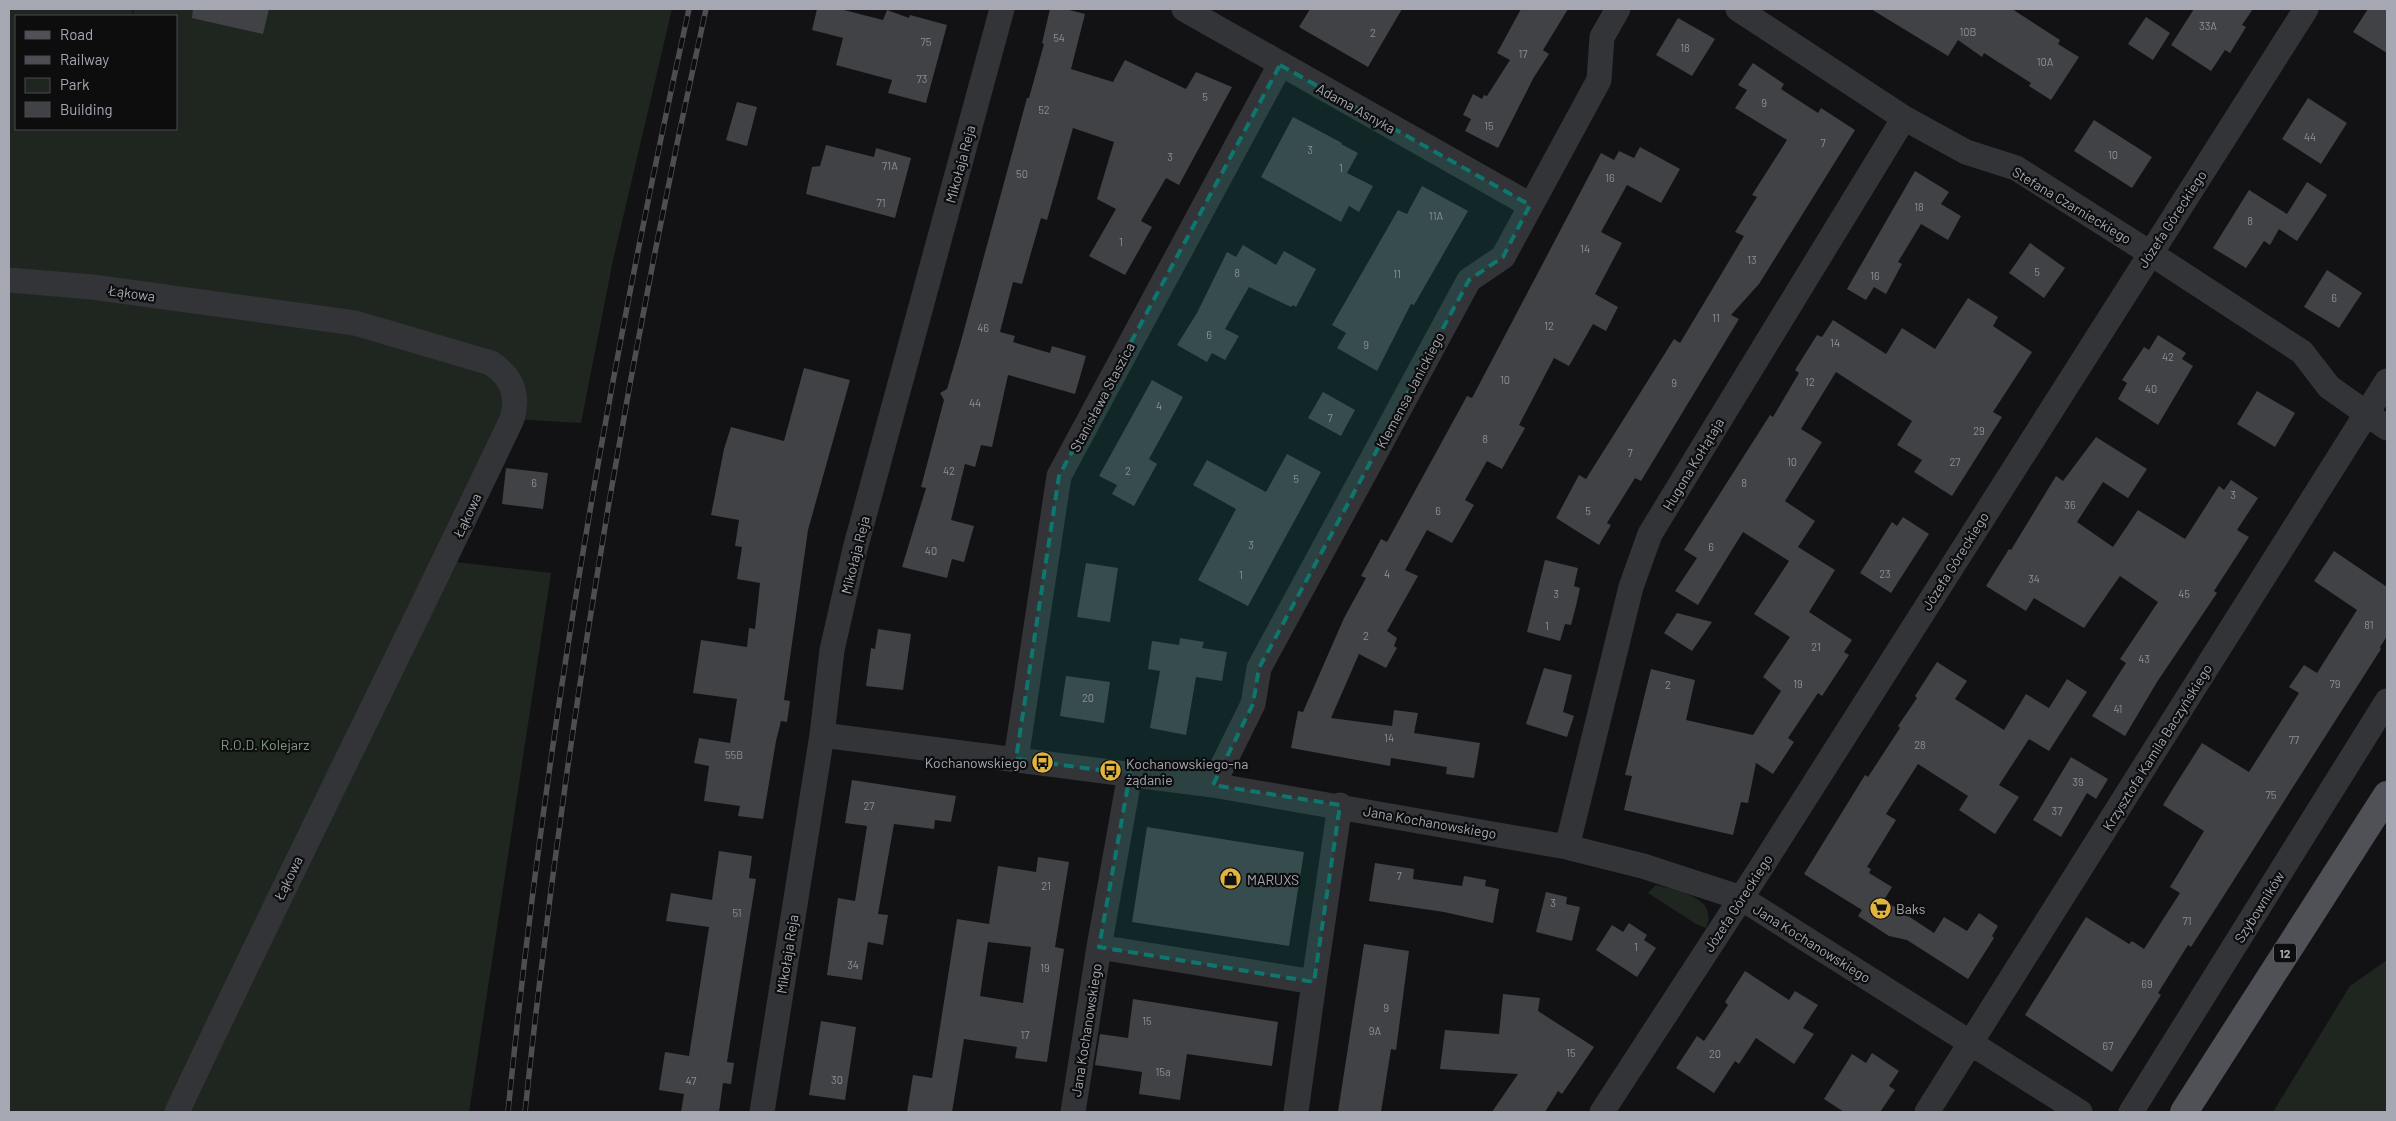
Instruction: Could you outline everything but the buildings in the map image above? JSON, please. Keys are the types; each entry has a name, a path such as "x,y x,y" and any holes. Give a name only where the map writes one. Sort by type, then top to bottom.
{"main road":[{"name":"12","path":"2184,1112 2387,794"}],"street":[{"name":"Mikołaja Reja","path":"762,1112 822,735 832,650 855,549 1002,9"},
{"name":"Adama Asnyka","path":"1184,9 1530,205"},
{"name":"Klemensa Janickiego","path":"1213,784 1253,704 1260,668 1465,289 1470,280 1502,257 1599,80 1602,37 1618,9"},
{"name":"Stefana Czarnieckiego","path":"1738,9 1904,118 1966,152 2016,168 2150,253 2302,352 2329,387 2387,428"},
{"name":"Józefa Góreckiego","path":"1602,1112 1741,898 2306,9"},
{"name":"Stanisława Staszica","path":"1016,759 1059,476 1280,65"},
{"name":"Hugona Kołłątaja","path":"1567,847 1631,587 1650,534 1904,118"},
{"name":"Łąkowa","path":"9,280 92,288 356,323 491,363 502,370 510,381 515,393 516,406 512,420 277,901 177,1112"},
{"name":"Krzysztofa Kamila Baczyńskiego","path":"1927,1112 2387,380"},
{"name":"Szybowników","path":"2131,1112 2387,701"},
{"name":"Jana Kochanowskiego","path":"822,735 1213,784 1340,805 1567,847 1643,866 1741,898 2080,1112"},
{"name":"Jana Kochanowskiego","path":"1073,1112 1099,947 1130,774"},
{"path":"1296,1112 1340,805"},
{"name":"Jana Kochanowskiego","path":"1099,947 1314,982"}],"highlighted area":[{"path":"1280,65 1530,205 1503,257 1469,280 1259,668 1253,704 1213,785 1340,805 1314,982 1099,947 1130,774 1016,759 1059,476"}],"green space":[{"name":"R.O.D. Kolejarz","path":"9,9 133,9 131,15 15,15 15,130 178,130 178,15 132,15 134,9 672,9 613,260 581,423 512,419 446,561 551,573 469,1112 9,1112"},
{"path":"1656,885 1674,889 1701,902 1707,909 1709,917 1706,928 1696,924 1648,893"},
{"path":"2387,960 2387,1112 2273,1112 2350,986"}],"railway":[{"path":"508,1112 540,834 582,558 632,283 689,9"},
{"path":"525,1112 558,834 600,558 623,420 649,283 706,9"}],"place":[{"name":"Kochanowskiego","path":"1043,762"},
{"name":"Kochanowskiego-na żądanie","path":"1110,771"},
{"name":"MARUXS","path":"1231,879"},
{"name":"Baks","path":"1880,908"}]}
